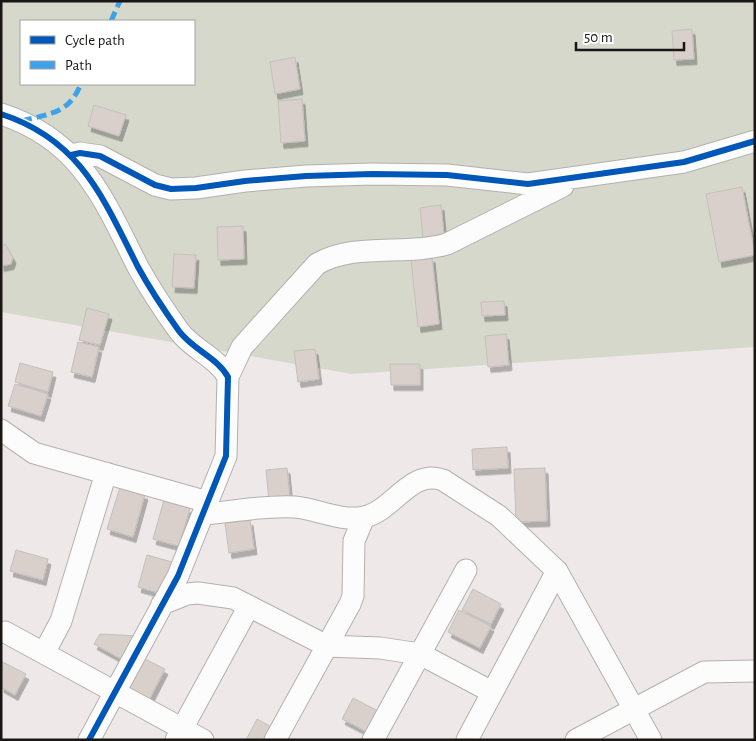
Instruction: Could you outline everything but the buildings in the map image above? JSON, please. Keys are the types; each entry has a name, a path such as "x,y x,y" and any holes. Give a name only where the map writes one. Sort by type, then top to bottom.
{"street":[{"path":"1,114 22,121 71,155 92,179 105,200 156,299 188,343 220,367 228,377"},
{"path":"71,155 80,153 100,156 155,185 171,189 306,176 447,175 528,184 684,162 755,141"},
{"path":"89,740 178,576 205,508 228,447 228,377 242,348 317,264 326,258 356,253 429,249 447,244 579,178"},
{"path":"1,430 34,453 106,474 205,508 293,507 352,518 364,517 386,506 424,477 435,476 499,516 557,570 651,740"},
{"path":"44,653 61,621 106,474"},
{"path":"275,740 350,604 353,596 354,541 364,517"},
{"path":"373,740 466,570"},
{"path":"467,740 557,570"},
{"path":"162,604 187,594 198,592 234,598 327,646 380,648 420,654 492,692"},
{"path":"179,734 249,606"},
{"path":"6,632 115,692 179,734 202,740"},
{"path":"576,740 704,672 755,671"}],"shaded area":[{"path":"1,1 755,1 755,347 352,374 1,312"}],"marked path":[{"path":"111,20 120,1"},
{"path":"22,121 50,114 65,107 76,94 80,85"}],"cycle path":[{"path":"1,114 28,125 51,139 86,174 100,195 157,299 179,331 218,364 228,377 226,456 178,576 89,740"},
{"path":"71,155 80,153 100,156 155,185 171,189 306,176 372,174 447,175 528,184 684,162 755,141"}]}
